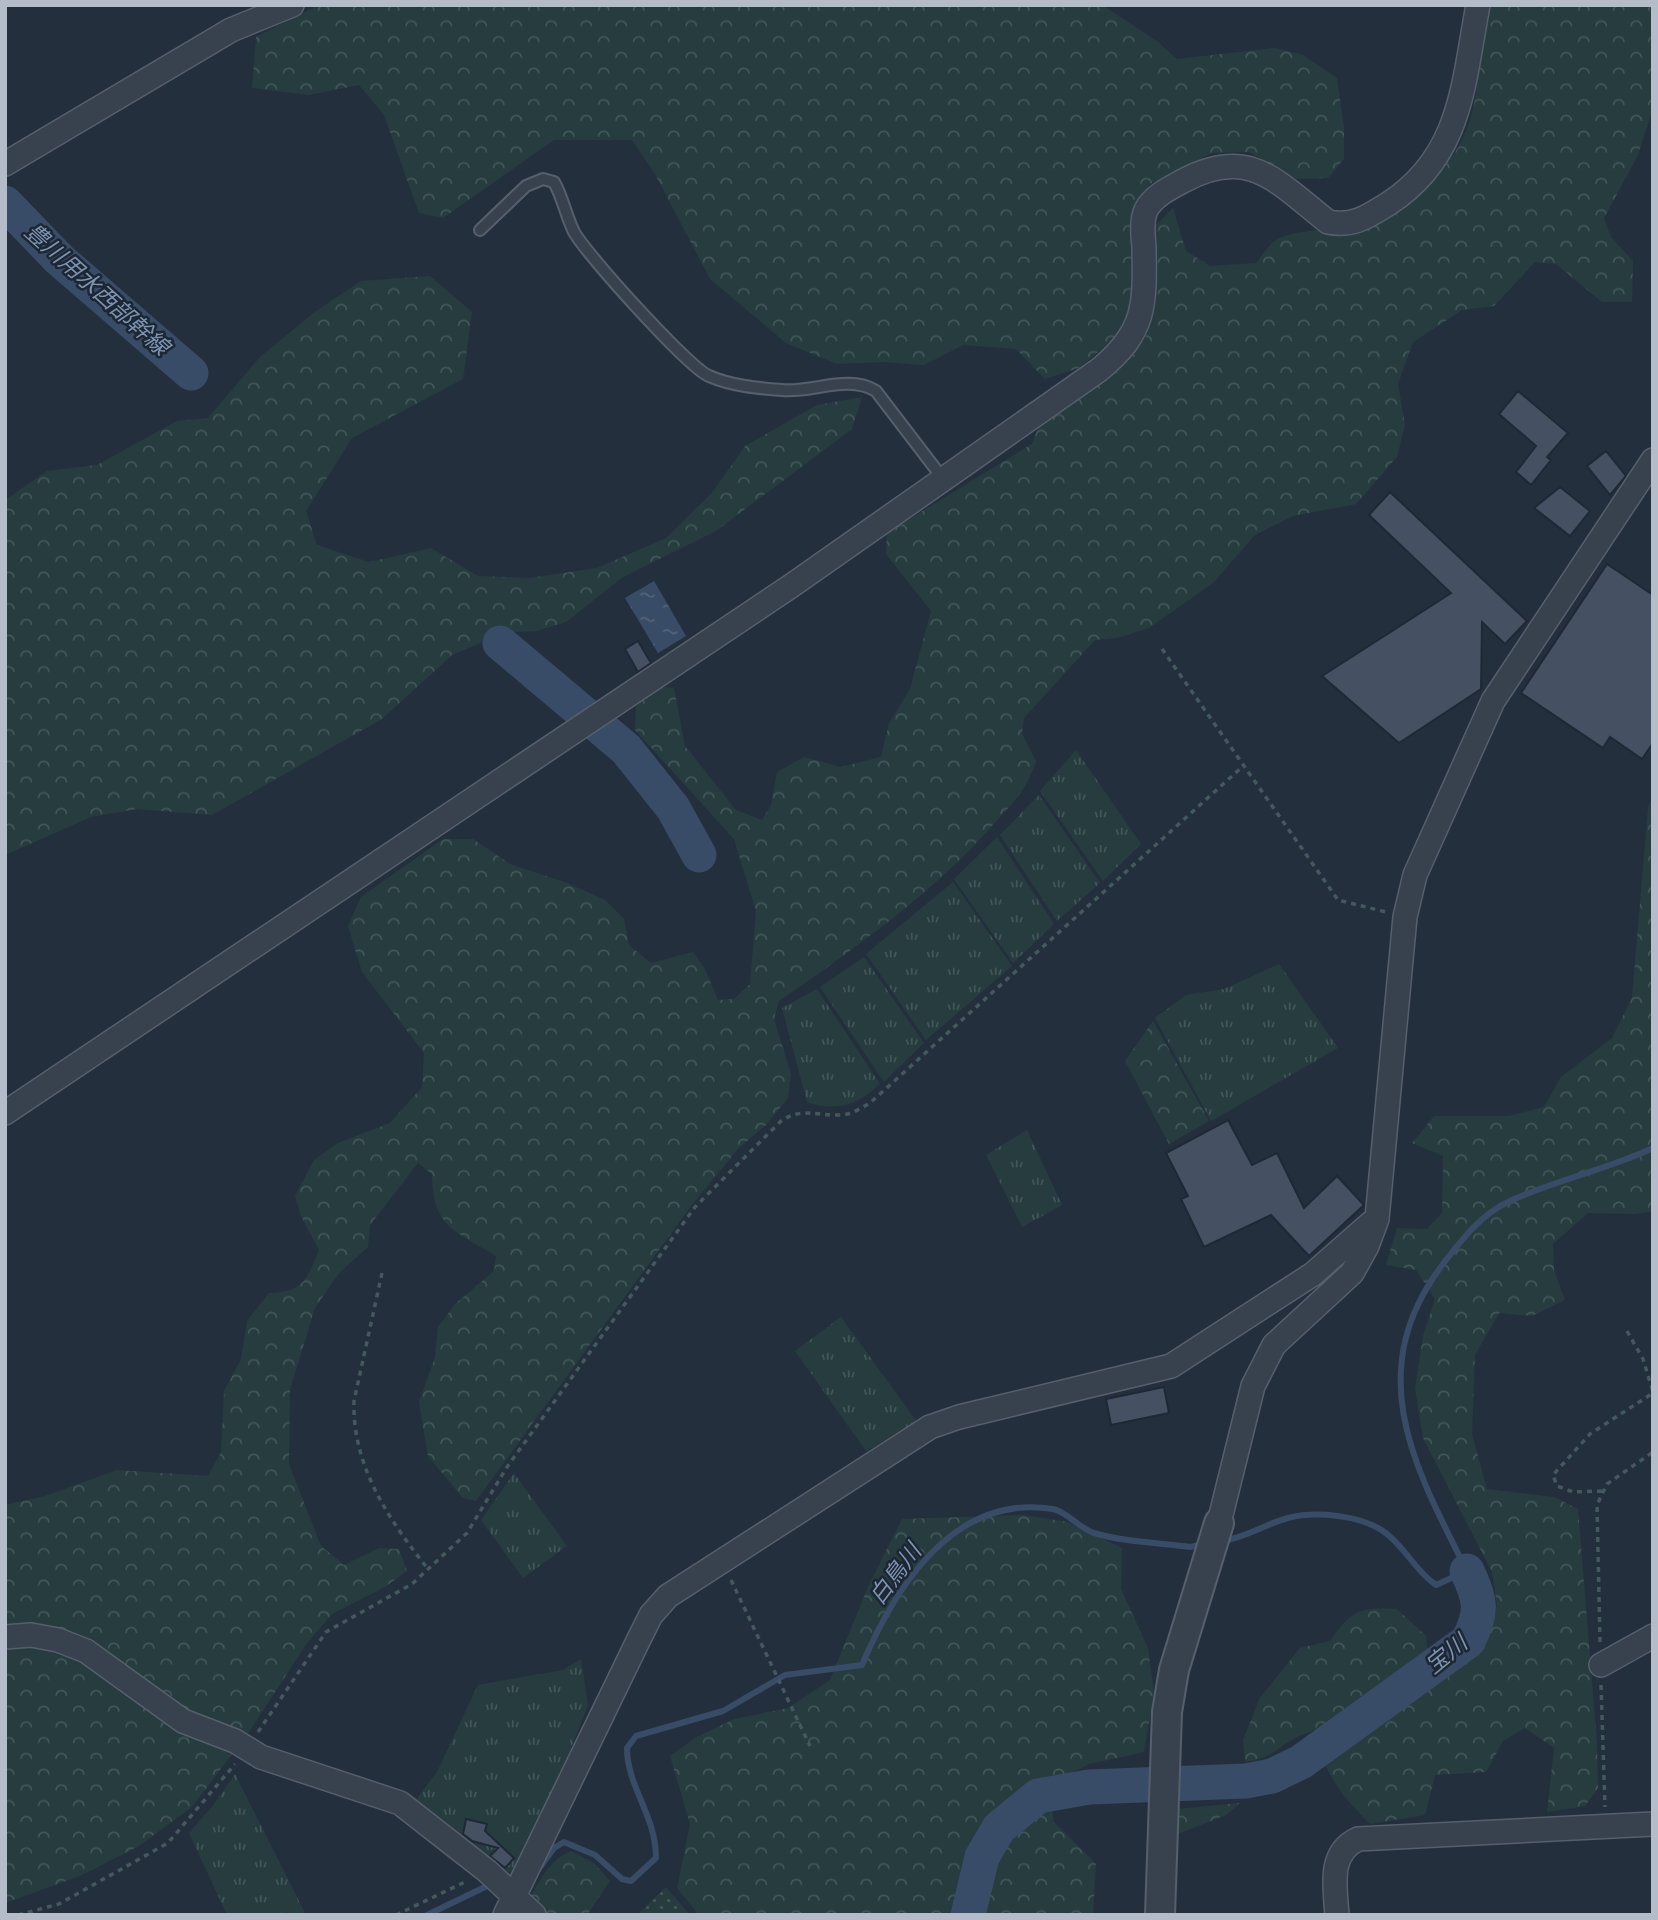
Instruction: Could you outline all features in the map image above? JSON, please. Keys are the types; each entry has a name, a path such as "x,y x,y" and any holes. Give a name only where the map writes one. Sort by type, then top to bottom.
{"street":[{"path":"6,163 231,30 292,5"},
{"path":"5,1112 598,715 944,480 1099,370 1130,340 1144,301 1143,224 1146,210 1164,191 1207,168 1232,165 1257,169 1328,222 1343,225 1361,221 1415,183 1443,150 1457,118 1478,5"},
{"path":"1160,1915 1162,1781 1167,1712 1174,1670 1212,1550 1253,1385 1262,1365 1288,1329 1352,1273 1367,1246 1377,1219 1405,917 1415,875 1493,701 1653,460"},
{"path":"510,1905 652,1615 668,1596 721,1559 930,1427 959,1417 1171,1366 1313,1274 1377,1219"},
{"path":"5,1637 31,1635 58,1640 86,1651 183,1721 248,1748 261,1757 400,1803 487,1871 510,1905 534,1915"},
{"path":"1601,1665 1653,1636"},
{"path":"1337,1915 1336,1864 1346,1845 1358,1839 1653,1824"}],"lane":[{"path":"480,230 526,187 543,179 554,183 564,201 575,232 606,275 706,375 738,386 787,391 864,384 876,391 944,480"}],"path":[{"path":"1162,649 1338,900 1405,917"},
{"path":"18,1915 59,1904 169,1843 248,1748 326,1632 412,1584 467,1533 507,1467 695,1207 781,1121 792,1114 808,1112 841,1115 870,1103 1242,766"},
{"path":"382,1273 354,1401 354,1419 373,1490 428,1569"},
{"path":"1602,1491 1565,1491 1557,1486 1553,1475 1590,1434 1653,1392 1643,1359 1627,1331"},
{"path":"1605,1826 1597,1505 1606,1484 1653,1452"},
{"path":"721,1559 810,1746"},
{"path":"396,1915 487,1871"}],"green space":[{"path":"319,5 1102,5 1158,42 1177,59 1275,48 1303,55 1337,78 1344,128 1344,159 1328,178 1297,179 1249,152 1212,153 1150,184 1135,217 1135,287 1122,332 1079,368 1045,379 1016,349 963,345 924,365 883,362 837,364 786,343 710,279 655,174 632,140 554,140 443,218 419,213 384,115 359,85 309,95 252,88 256,37"},
{"path":"1491,5 1653,5 1653,108 1638,155 1604,218 1611,237 1633,261 1632,302 1602,302 1556,264 1535,262 1494,306 1462,310 1413,342 1398,384 1405,425 1397,457 1356,504 1293,516 1255,535 1213,583 1149,628 1117,638 1095,640 1024,718 1022,734 1036,761 1023,789 1006,811 968,852 917,898 864,941 779,1001 774,1019 791,1074 788,1098 767,1124 738,1149 691,1206 476,1501 463,1498 428,1456 419,1402 435,1357 438,1327 455,1304 494,1271 496,1256 449,1226 437,1206 432,1174 418,1163 370,1225 368,1247 339,1273 315,1308 290,1389 289,1464 321,1546 344,1565 379,1548 399,1549 407,1571 385,1587 332,1614 307,1643 249,1732 192,1807 139,1846 80,1876 5,1903 5,1505 45,1496 117,1470 208,1476 221,1452 224,1391 241,1359 247,1321 269,1293 290,1290 303,1282 319,1250 301,1216 295,1196 314,1160 338,1143 390,1123 422,1087 424,1053 362,972 348,926 361,897 443,839 473,839 510,864 567,883 605,900 624,919 629,945 651,963 693,952 705,969 718,1000 734,999 750,984 756,911 734,839 635,730 636,707 653,686 674,688 685,746 736,810 762,820 771,805 777,772 804,757 841,767 881,757 889,723 910,689 931,611 886,554 887,533 1032,444 1040,422 1097,380 1145,338 1156,303 1151,248 1156,225 1173,208 1186,251 1210,266 1256,263 1273,242 1295,233 1377,225 1410,202 1454,154 1468,127"},
{"path":"430,276 472,312 463,379 352,438 306,511 317,545 369,562 431,548 478,576 529,578 597,568 666,538 712,493 745,446 817,405 862,397 852,429 716,531 623,577 566,622 537,631 507,632 452,655 382,719 212,815 137,809 91,817 5,855 5,500 47,471 97,465 177,421 208,418 260,357 316,311 361,281"},
{"path":"1076,750 1141,844 1103,881 1040,791"},
{"path":"1653,794 1653,1211 1635,1214 1588,1213 1553,1244 1554,1270 1565,1300 1532,1316 1499,1313 1475,1355 1472,1434 1487,1489 1554,1497 1578,1509 1597,1743 1598,1788 1585,1806 1547,1812 1554,1748 1525,1728 1503,1741 1486,1772 1435,1775 1425,1815 1370,1824 1334,1782 1323,1760 1314,1731 1295,1738 1266,1756 1245,1762 1243,1740 1260,1698 1300,1648 1330,1641 1351,1617 1358,1613 1374,1609 1397,1609 1426,1636 1428,1657 1449,1672 1477,1649 1497,1606 1492,1572 1423,1438 1415,1388 1423,1336 1435,1299 1416,1270 1386,1265 1397,1228 1427,1229 1442,1213 1443,1156 1412,1143 1434,1116 1509,1116 1544,1107 1561,1077 1612,1038 1632,998 1648,808"},
{"path":"1039,795 1100,883 1057,921 1000,835"},
{"path":"997,837 1054,924 1013,963 954,879"},
{"path":"953,882 1012,966 926,1040 866,954"},
{"path":"864,957 924,1043 884,1082 820,987"},
{"path":"1279,964 1338,1048 1211,1121 1155,1018 1186,995 1224,989"},
{"path":"817,989 880,1084 864,1097 846,1105 828,1106 807,1102 782,1008"},
{"path":"1153,1021 1209,1121 1169,1144 1125,1061"},
{"path":"1027,1130 1062,1205 1022,1227 986,1155"},
{"path":"841,1317 917,1422 866,1451 795,1351"},
{"path":"514,1473 567,1546 523,1578 481,1520"},
{"path":"1023,1515 1068,1522 1122,1548 1121,1589 1148,1648 1154,1693 1144,1752 1089,1764 1048,1785 1054,1822 1096,1864 1093,1915 699,1915 677,1888 690,1824 670,1756 695,1738 734,1719 788,1708 830,1680 868,1587 902,1519"},
{"path":"581,1659 588,1705 530,1853 515,1872 497,1874 415,1801 437,1772 478,1685 563,1670"},
{"path":"235,1774 306,1915 227,1915 189,1833"},
{"path":"1240,1803 1226,1815 1175,1835 1167,1810"},
{"path":"571,1851 594,1863 610,1881 587,1915 548,1915 531,1896 552,1864"},
{"path":"666,1887 690,1915 637,1915"}],"water":[{"path":"654,581 686,636 658,653 625,598"}],"building":[{"path":"1518,391 1568,433 1547,457 1551,460 1531,485 1516,472 1536,446 1499,414"},
{"path":"1606,451 1626,476 1610,495 1587,466"},
{"path":"1560,487 1590,511 1570,536 1534,508"},
{"path":"1390,492 1527,621 1505,644 1482,622 1481,689 1399,743 1322,676 1451,593 1369,515"},
{"path":"1607,564 1653,595 1653,743 1642,759 1610,737 1603,748 1521,693"},
{"path":"638,641 651,663 638,672 625,649"},
{"path":"1228,1120 1252,1165 1277,1153 1304,1208 1337,1176 1364,1205 1309,1256 1271,1215 1204,1247 1181,1199 1188,1196 1166,1153"},
{"path":"1164,1387 1169,1413 1111,1425 1106,1399"},
{"path":"466,1819 487,1824 485,1831 514,1858 505,1868 490,1856 498,1848 472,1841 463,1834"}],"waterway":[{"name":"豊川用水西部幹線","path":"5,203 59,259 191,373"},
{"name":"豊川用水西部幹線","path":"500,643 626,749 673,808 699,855"},
{"name":"宝川","path":"1222,1541 1288,1518 1337,1516 1362,1521 1383,1531 1436,1585 1467,1571 1429,1494 1414,1456 1404,1419 1401,1381 1405,1343 1418,1304 1457,1246 1480,1221 1498,1207 1653,1148"},
{"name":"白鳥川","path":"538,1870 554,1848 564,1842 595,1855 622,1879 631,1881 656,1858 651,1828 628,1762 627,1748 636,1736 723,1711 785,1675 862,1665 892,1605 911,1577 933,1552 958,1531 986,1516 1018,1508 1053,1509 1064,1513 1089,1531 1105,1536 1190,1547 1204,1544"},
{"name":"宝川","path":"968,1915 982,1857 999,1828 1038,1796 1089,1787 1246,1781 1272,1776 1301,1762 1468,1641 1476,1622 1478,1606 1467,1571"},
{"name":"白鳥川","path":"427,1915 487,1886"}]}
